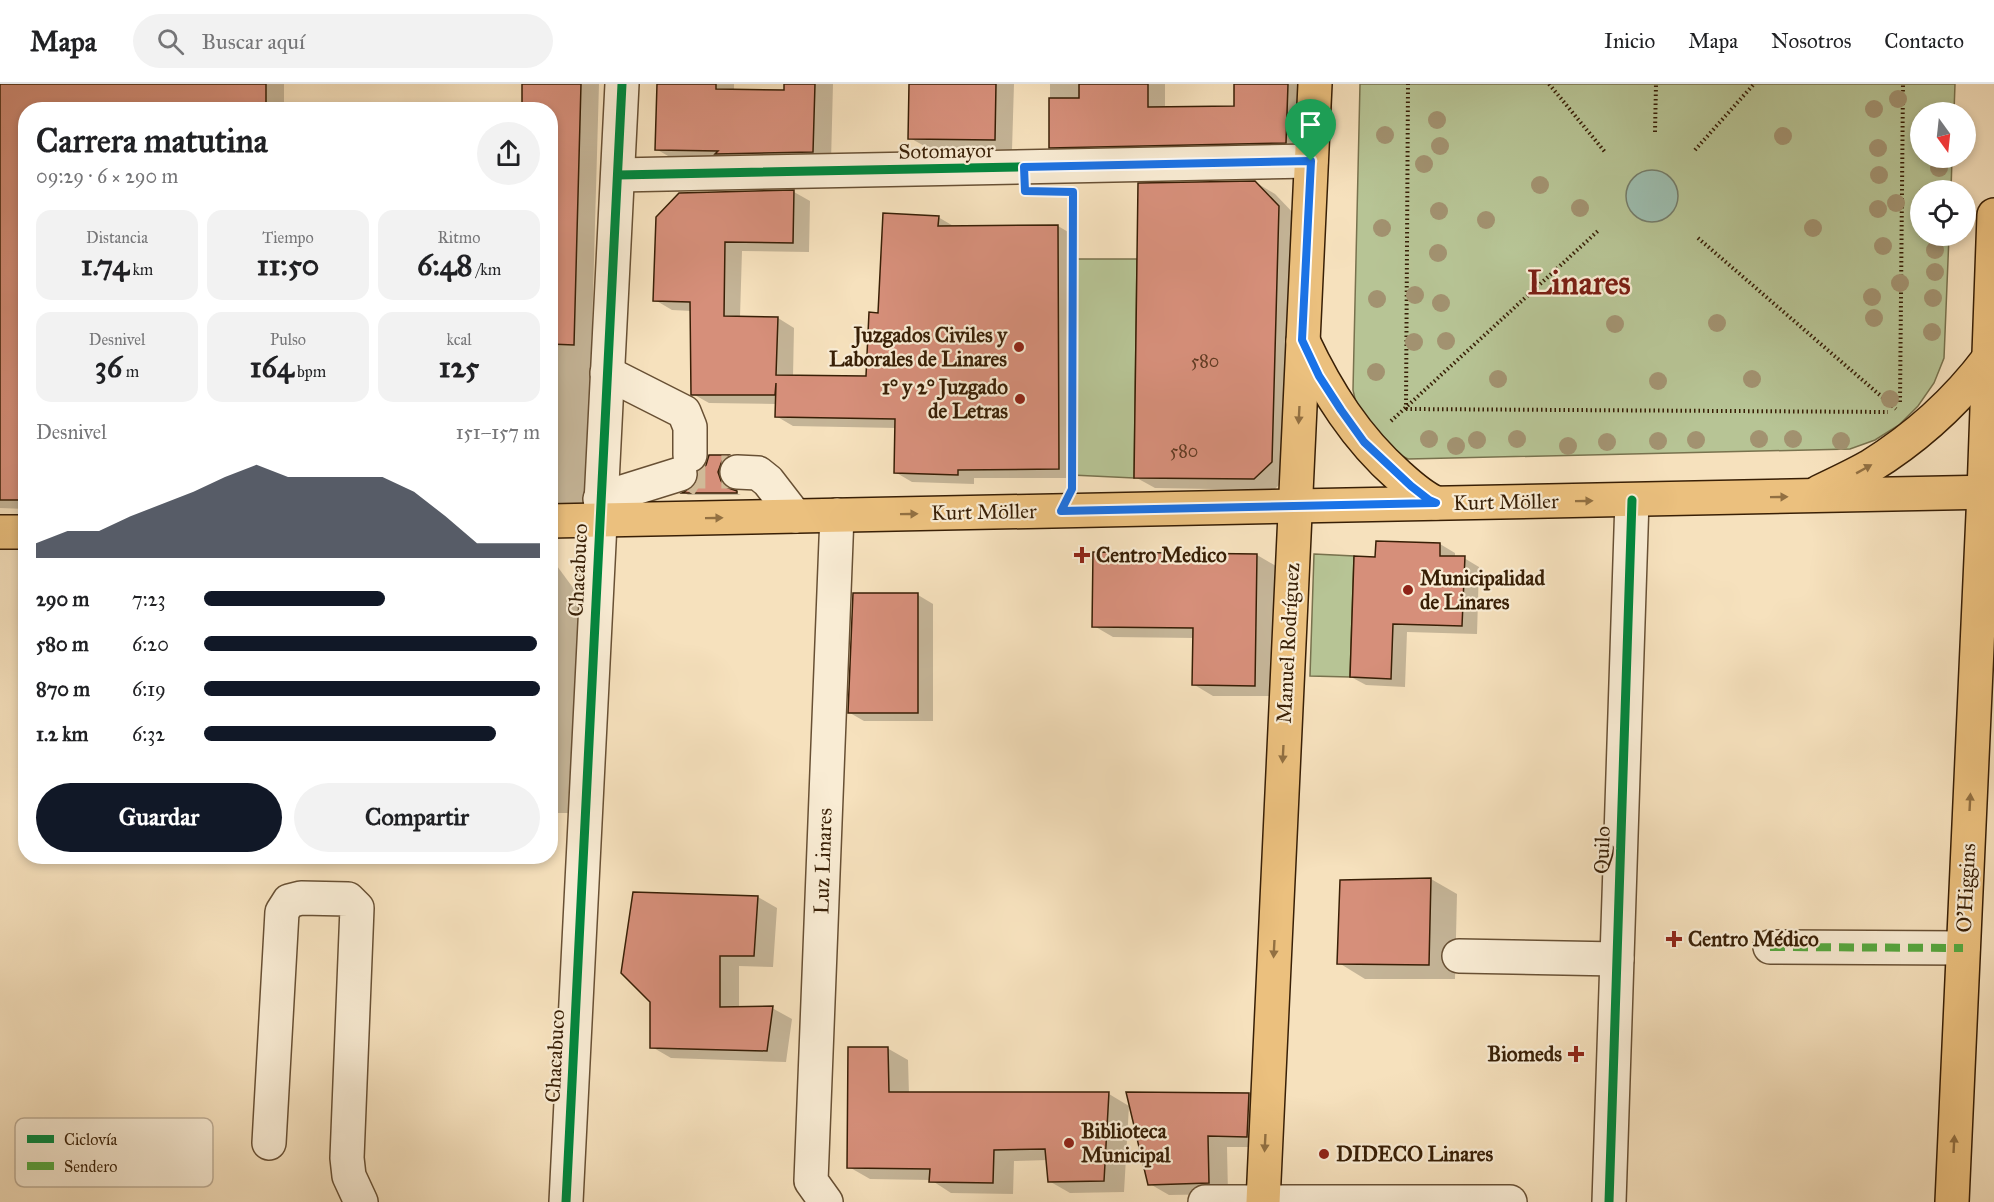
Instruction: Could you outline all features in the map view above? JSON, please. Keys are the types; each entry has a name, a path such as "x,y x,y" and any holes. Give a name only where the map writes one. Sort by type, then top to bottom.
{"main road":[{"name":"Manuel Rodríguez","path":"1263,1202 1315,84"},
{"name":"O'Higgins","path":"1952,1202 1989,492 1989,358 1994,215"},
{"path":"1302,340 1319,376 1364,442 1411,486 1436,503"},
{"path":"1813,496 1868,467 1918,433 1956,398 1989,358"},
{"name":"Kurt Möller","path":"558,519 599,510 658,519 1989,492"},
{"path":"0,532 18,532"}],"street":[{"name":"Chacabuco","path":"566,1202 622,84"},
{"name":"Sotomayor","path":"618,175 1311,161"},
{"path":"607,373 684,412 690,427 683,472 658,519"},
{"path":"599,510 683,472"},
{"path":"737,472 758,473 768,481 795,516"},
{"name":"Quilo","path":"1609,1202 1632,500"},
{"name":"Luz Linares","path":"826,1202 811,1181 837,515"},
{"path":"269,1143 282,912 289,902 301,897 348,899 357,908 346,1158 349,1176 361,1202"},
{"path":"1770,947 1964,948"},
{"path":"1459,956 1617,959"},
{"path":"1205,1202 1510,1202"}],"path":[{"path":"1406,409 1408,84"},
{"path":"1549,84 1605,152"},
{"path":"1655,132 1656,84"},
{"path":"1695,150 1754,84"},
{"path":"1900,412 1902,84"},
{"path":"1061,511 1072,489 1073,192"},
{"path":"1406,409 1599,230"},
{"path":"1698,238 1900,412"},
{"path":"1406,409 1900,412"}],"green space":[{"path":"1360,84 1955,84 1954,102 1910,102 1910,168 1952,168 1951,180 1910,180 1910,246 1949,246 1944,358 1934,383 1918,406 1899,425 1875,440 1850,449 1408,459 1392,451 1357,408 1353,390"},
{"path":"1073,259 1137,259 1134,478 1072,475"},
{"path":"1314,554 1354,556 1350,677 1310,676"}],"shaded area":[{"path":"1647,170 1657,170 1671,177 1678,196 1671,215 1657,222 1647,222 1637,218 1630,211 1626,201 1626,191 1630,181 1637,174"}],"building":[{"path":"0,84 266,84 266,102 18,102 18,500 0,500"},
{"path":"522,84 581,84 574,345 558,344 558,102 522,102"},
{"path":"657,84 716,84 716,89 784,90 784,84 815,84 813,152 715,154 718,151 655,150"},
{"path":"909,84 996,84 995,140 908,139"},
{"path":"1079,84 1148,84 1148,107 1234,106 1234,84 1288,84 1286,143 1049,148 1049,98 1079,98"},
{"path":"1255,181 1279,206 1272,462 1254,479 1134,478 1138,183"},
{"path":"794,190 793,243 725,242 724,316 778,317 776,375 866,376 869,312 878,313 883,213 939,216 938,226 1058,225 1059,469 958,470 958,475 894,473 895,419 775,417 776,383 775,395 691,395 690,302 653,301 656,217 679,193"},
{"path":"709,455 729,455 722,461 718,472 726,487 737,493 682,493 694,486 698,479 698,472 706,465"},
{"name":"Municipalidad de Linares","path":"1376,541 1440,543 1440,556 1465,556 1462,626 1393,624 1391,679 1350,677 1354,556 1375,557"},
{"path":"1093,552 1257,554 1255,686 1192,685 1193,628 1092,627"},
{"path":"853,593 918,593 918,713 848,713"},
{"path":"1431,878 1429,965 1337,964 1340,880"},
{"path":"633,892 758,896 754,956 720,956 720,1007 773,1006 767,1051 650,1048 650,1002 621,973"},
{"path":"848,1047 888,1047 889,1092 1109,1092 1104,1181 1048,1182 1045,1149 994,1150 993,1183 929,1182 930,1169 847,1168"},
{"path":"1126,1092 1249,1093 1247,1137 1208,1136 1209,1183 1148,1185"}],"tunnel":[{"path":"680,486 689,472 737,472"}],"marked path":[{"path":"1770,947 1963,948"}],"cycle path":[{"path":"566,1202 622,84"},
{"path":"618,175 1311,161"},
{"path":"1609,1202 1632,500"}],"place":[{"name":"Juzgados Civiles y Laborales de Linares","path":"1019,347"},
{"name":"1° y 2° Juzgado de Letras","path":"1020,399"},
{"name":"Centro Medico","path":"1082,555"},
{"name":"Municipalidad de Linares","path":"1408,590"},
{"name":"Centro Médico","path":"1674,939"},
{"name":"Biomeds","path":"1576,1054"},
{"name":"Biblioteca Municipal","path":"1069,1143"},
{"name":"DIDECO Linares","path":"1324,1154"}],"district":[{"name":"Linares","path":"1579,282"}],"route":[{"path":"1311,161 1302,340 1319,376 1364,442 1411,486 1436,503 1061,511 1072,489 1073,192 1025,191 1024,167 1311,161"}]}
